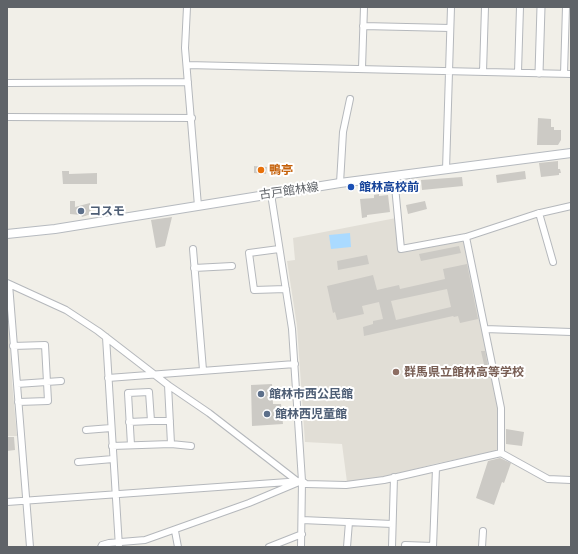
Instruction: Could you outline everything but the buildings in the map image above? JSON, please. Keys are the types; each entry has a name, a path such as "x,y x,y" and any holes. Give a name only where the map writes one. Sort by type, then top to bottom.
{"main road":[{"name":"古戸館林線","path":"7,234 55,229 271,194 394,176 571,153"}],"street":[{"path":"187,7 185,48 192,118 198,206"},
{"path":"362,68 364,7"},
{"path":"446,170 451,7"},
{"path":"483,72 485,7"},
{"path":"518,72 520,7"},
{"path":"539,73 541,7"},
{"path":"564,74 566,7"},
{"path":"363,26 450,28"},
{"path":"187,65 571,74"},
{"path":"7,83 188,82"},
{"path":"340,184 343,132 350,99"},
{"path":"7,117 192,118"},
{"path":"394,176 401,249 466,237 539,213 571,206"},
{"path":"271,194 292,329 302,520 301,547"},
{"path":"539,213 553,262"},
{"path":"466,237 501,408 501,452"},
{"path":"193,249 203,370"},
{"path":"280,249 249,253 254,290 286,289"},
{"path":"194,268 232,266"},
{"path":"30,547 8,284 66,310 106,337 168,385 209,413 299,481 306,484 346,485 394,477 501,452 548,479 571,480"},
{"path":"485,330 571,332"},
{"path":"106,337 119,545"},
{"path":"13,346 45,344 48,401 18,402"},
{"path":"108,378 294,364"},
{"path":"17,384 61,381"},
{"path":"168,385 171,444"},
{"path":"130,445 128,393 149,392 151,421"},
{"path":"129,422 170,421"},
{"path":"86,430 111,428"},
{"path":"112,446 171,444 190,446"},
{"path":"78,462 113,459"},
{"path":"405,545 433,547 436,468"},
{"path":"392,547 394,477"},
{"path":"7,502 299,481"},
{"path":"101,547 109,543 119,545 146,544 174,531 290,487 299,481"},
{"path":"302,520 392,524"},
{"path":"347,547 348,522"},
{"path":"174,531 178,547"},
{"path":"482,547 483,532"},
{"path":"270,547 302,534"}],"shaded area":[{"name":"群馬県立館林高等学校","path":"396,218 399,252 461,239 464,241 502,418 498,448 495,451 434,464 370,481 347,482 342,444 305,442 297,326 287,261 295,260 293,238"},
{"path":"7,292 12,382 17,436 7,436"}],"water":[{"path":"350,233 351,247 331,249 329,235"}],"place":[{"name":"鴨亭","path":"261,170"},
{"name":"館林高校前","path":"351,187"},
{"name":"コスモ","path":"81,211"},
{"name":"群馬県立館林高等学校","path":"396,372"},
{"name":"館林市西公民館","path":"261,394"},
{"name":"館林西児童館","path":"267,414"}]}
